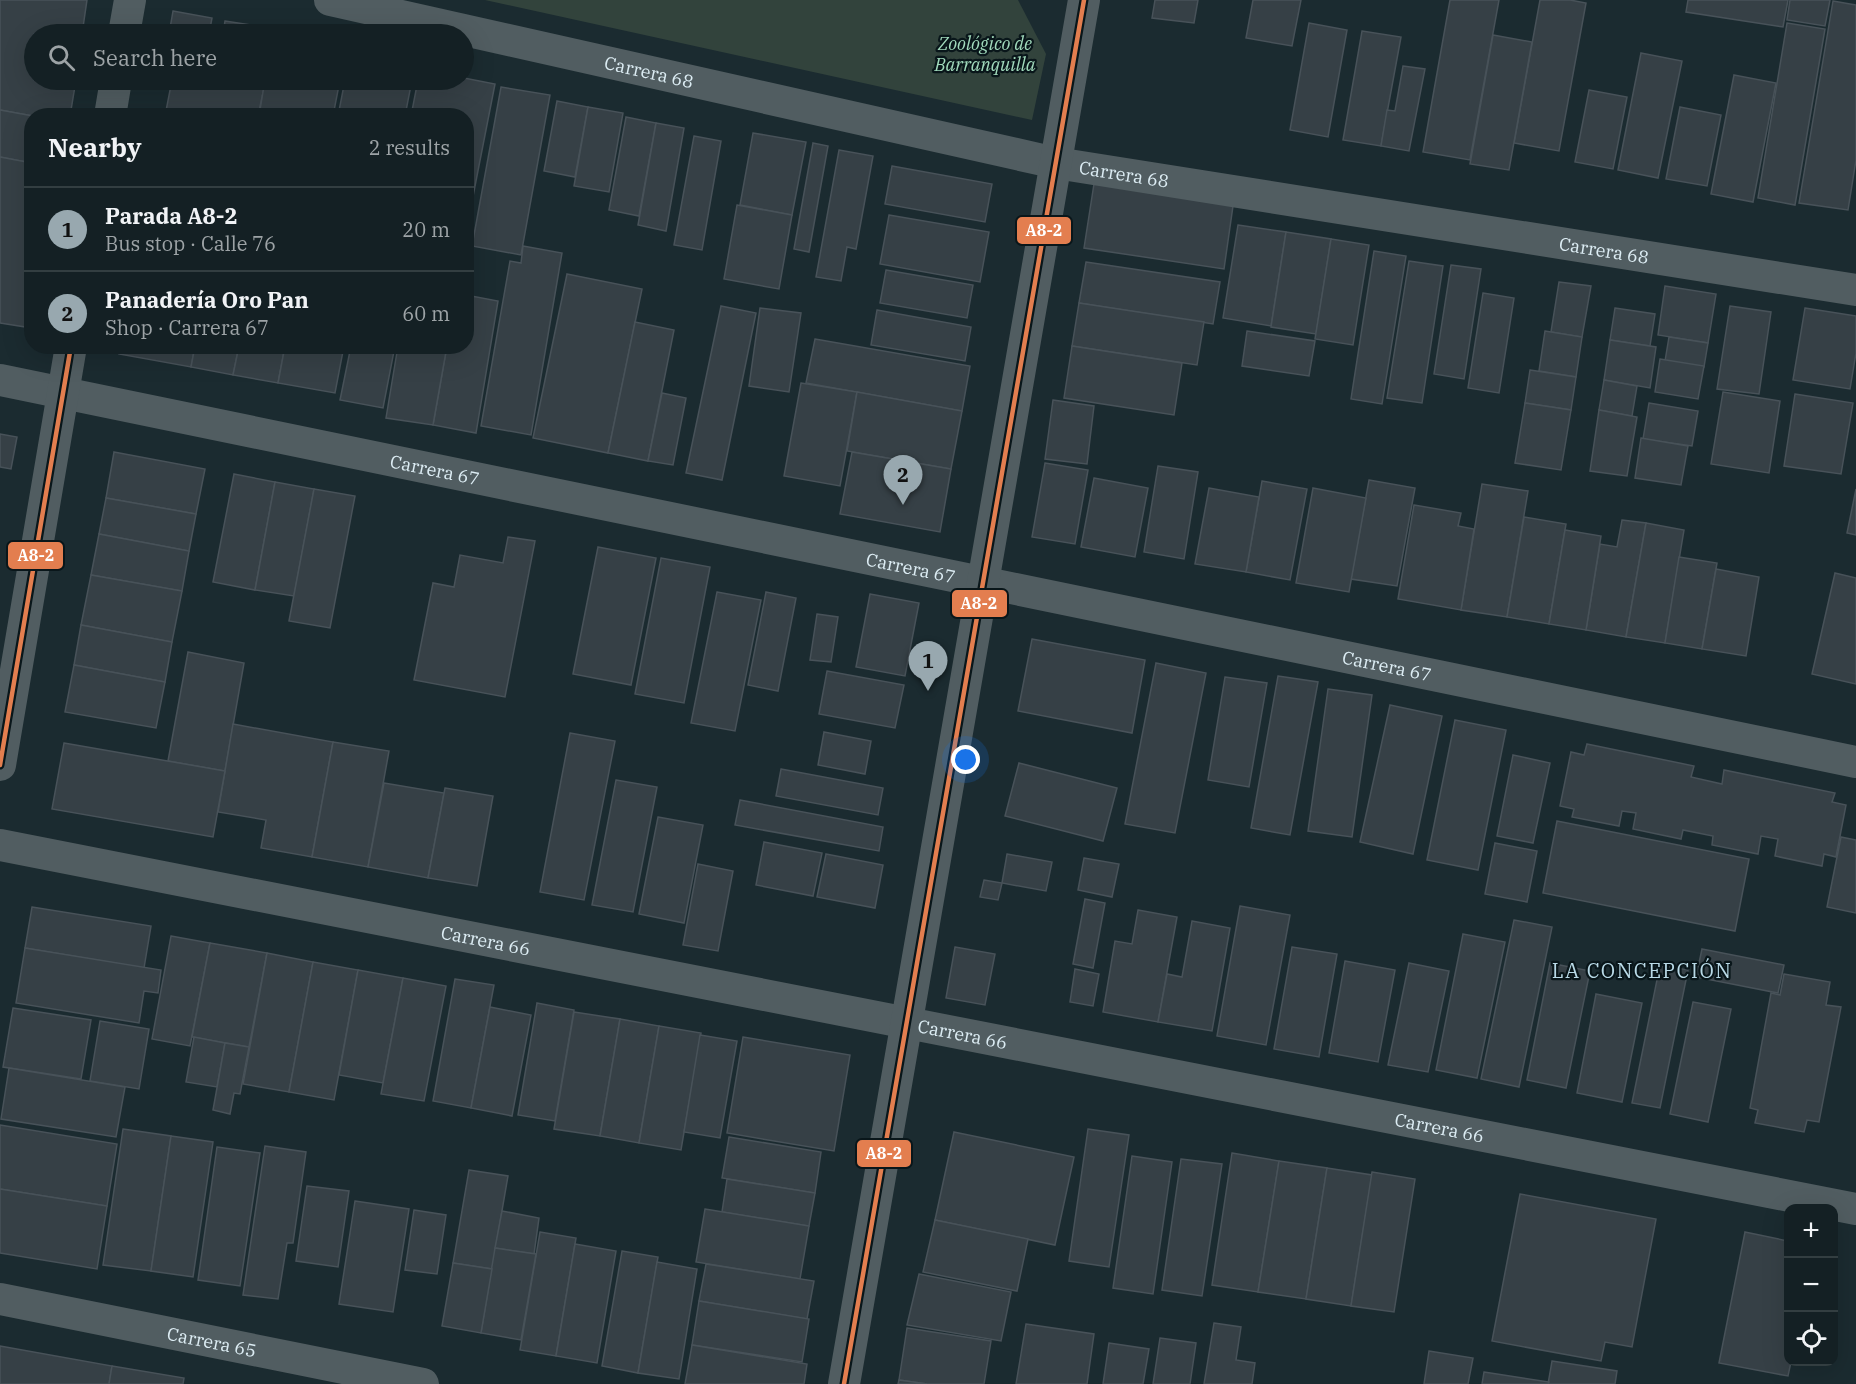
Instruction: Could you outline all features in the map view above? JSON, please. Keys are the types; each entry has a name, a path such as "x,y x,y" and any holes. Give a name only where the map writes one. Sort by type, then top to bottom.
{"street":[{"path":"126,24 130,0"},
{"name":"Carrera 68","path":"330,0 437,24"},
{"path":"844,1384 1084,0"},
{"name":"Carrera 68","path":"474,32 1056,163 1856,290"},
{"path":"111,108 114,90"},
{"path":"0,765 70,354"},
{"name":"Carrera 67","path":"0,380 1856,762"},
{"name":"Carrera 66","path":"0,845 1856,1209"},
{"name":"Carrera 65","path":"0,1299 423,1384"}],"green space":[{"name":"Zoológico de Barranquilla","path":"485,0 1018,0 1046,54 1032,120"}],"building":[{"path":"0,0 87,0 83,24 24,24 24,90 74,90 71,108 24,108 24,114 0,110"},
{"path":"1155,0 1198,0 1194,23 1152,18"},
{"path":"1253,0 1301,0 1292,46 1246,38"},
{"path":"1450,0 1499,0 1470,160 1423,152"},
{"path":"1540,0 1570,0 1586,3 1559,151 1514,143"},
{"path":"1688,0 1788,0 1783,27 1686,12"},
{"path":"1790,0 1830,0 1825,26 1787,20"},
{"path":"1833,1 1856,5 1856,160 1848,210 1799,203"},
{"path":"173,11 212,18 211,24 171,24"},
{"path":"225,21 245,24 225,24"},
{"path":"1309,23 1347,30 1328,137 1290,130"},
{"path":"1787,23 1825,29 1795,205 1758,198"},
{"path":"1362,31 1401,37 1381,146 1343,140"},
{"path":"1493,35 1532,42 1509,170 1470,164"},
{"path":"1641,53 1682,61 1658,178 1618,170"},
{"path":"1403,66 1425,69 1409,151 1381,146 1387,110 1395,111"},
{"path":"1734,75 1776,83 1753,202 1711,194"},
{"path":"474,80 495,84 474,191 474,108 413,108 416,90 474,90"},
{"path":"501,87 550,95 521,255 474,246 474,235"},
{"path":"170,90 264,90 260,108 167,108"},
{"path":"263,90 338,90 335,108 260,108"},
{"path":"343,90 410,90 407,108 340,108"},
{"path":"1589,90 1627,97 1613,169 1575,162"},
{"path":"557,101 588,107 575,177 544,171"},
{"path":"588,107 623,113 609,192 574,186"},
{"path":"1680,107 1721,115 1707,186 1666,179"},
{"path":"0,110 24,114 24,162 0,157"},
{"path":"626,117 656,123 639,216 609,210"},
{"path":"656,123 684,128 666,231 638,225"},
{"path":"753,133 806,142 792,215 740,205"},
{"path":"694,136 721,141 702,250 674,245"},
{"path":"813,143 828,146 809,252 794,249"},
{"path":"839,150 873,156 856,249 847,247 841,281 816,277"},
{"path":"0,157 24,162 24,327 0,323"},
{"path":"892,166 992,184 985,222 885,204"},
{"path":"1096,171 1235,192 1224,269 1084,248"},
{"path":"737,205 792,215 779,289 724,279"},
{"path":"889,215 989,232 980,282 880,264"},
{"path":"1238,225 1286,232 1271,326 1223,318"},
{"path":"1286,232 1331,239 1316,334 1271,327"},
{"path":"1331,239 1369,245 1353,345 1315,339"},
{"path":"523,246 562,253 531,435 481,426 510,261 521,263"},
{"path":"1374,251 1406,256 1382,404 1351,399"},
{"path":"1409,261 1443,266 1422,403 1387,398"},
{"path":"1086,262 1220,282 1213,324 1079,303"},
{"path":"1451,265 1481,269 1464,379 1434,374"},
{"path":"886,270 973,285 967,318 880,303"},
{"path":"567,274 642,289 608,453 533,438"},
{"path":"1559,282 1591,286 1582,337 1551,332"},
{"path":"1665,286 1716,294 1708,343 1658,335"},
{"path":"1483,293 1514,298 1499,393 1468,388"},
{"path":"474,296 498,301 476,433 433,425 446,354 474,354"},
{"path":"1079,303 1204,322 1197,365 1072,346"},
{"path":"721,306 756,313 722,480 686,473"},
{"path":"1730,306 1771,312 1759,394 1717,389"},
{"path":"760,308 801,313 789,392 749,386"},
{"path":"1615,308 1655,314 1650,346 1610,340"},
{"path":"1805,308 1856,316 1856,353 1850,389 1793,380"},
{"path":"877,310 971,327 965,361 871,345"},
{"path":"635,322 674,330 648,461 608,453"},
{"path":"1247,331 1315,341 1309,376 1242,366"},
{"path":"1545,331 1582,337 1576,377 1539,371"},
{"path":"1669,337 1708,343 1704,367 1665,361"},
{"path":"815,339 970,366 962,411 806,383"},
{"path":"1610,340 1656,347 1650,388 1604,380"},
{"path":"1072,346 1182,363 1174,415 1064,398"},
{"path":"119,354 193,354 191,367"},
{"path":"193,354 237,354 233,375 191,367"},
{"path":"237,354 283,354 278,383 233,375"},
{"path":"283,354 342,354 335,393 278,383"},
{"path":"349,354 393,354 383,408 340,400"},
{"path":"397,354 446,354 433,425 386,418"},
{"path":"1660,359 1704,366 1698,399 1655,392"},
{"path":"1530,370 1576,377 1571,410 1525,403"},
{"path":"1604,380 1637,386 1632,416 1599,410"},
{"path":"801,383 857,392 840,486 784,476"},
{"path":"857,392 962,411 951,469 847,451"},
{"path":"1723,392 1780,401 1769,473 1711,464"},
{"path":"662,393 686,398 673,465 648,461"},
{"path":"1795,394 1853,403 1841,474 1784,466"},
{"path":"1053,400 1094,406 1087,464 1045,459"},
{"path":"1525,403 1571,410 1561,470 1515,463"},
{"path":"1649,403 1698,411 1692,446 1643,439"},
{"path":"1599,410 1637,417 1627,476 1590,471"},
{"path":"0,434 17,437 11,469 0,467"},
{"path":"1641,438 1688,446 1681,485 1635,478"},
{"path":"114,452 205,469 196,514 106,498"},
{"path":"852,452 951,469 940,532 840,514"},
{"path":"1045,463 1088,470 1075,544 1032,537"},
{"path":"1158,466 1198,472 1184,559 1144,552"},
{"path":"234,474 275,482 255,590 213,582"},
{"path":"1094,478 1148,488 1135,557 1081,547"},
{"path":"1369,480 1415,488 1397,586 1351,579"},
{"path":"1262,481 1307,489 1290,580 1246,572"},
{"path":"275,482 314,489 294,596 255,590"},
{"path":"1482,484 1528,491 1507,617 1461,610"},
{"path":"1209,488 1259,497 1246,572 1195,564"},
{"path":"1313,488 1366,498 1349,592 1296,583"},
{"path":"314,489 355,496 330,628 289,621"},
{"path":"1856,489 1856,535 1847,533"},
{"path":"106,498 196,514 189,551 99,534"},
{"path":"1414,505 1461,513 1458,526 1474,529 1461,610 1398,599"},
{"path":"1524,517 1566,524 1549,624 1507,617"},
{"path":"1622,520 1646,523 1626,637 1586,630 1600,544 1617,547"},
{"path":"1646,523 1684,530 1665,643 1626,637"},
{"path":"1565,530 1601,536 1586,630 1549,624"},
{"path":"99,534 189,551 182,591 91,575"},
{"path":"508,537 535,541 505,697 414,680 433,583 454,587 460,555 503,563"},
{"path":"598,547 656,558 631,685 573,674"},
{"path":"1679,557 1717,563 1702,649 1665,643"},
{"path":"661,558 710,567 684,703 635,694"},
{"path":"1716,569 1759,577 1746,656 1702,649"},
{"path":"1835,573 1856,578 1856,684 1812,674"},
{"path":"91,575 182,591 172,642 81,625"},
{"path":"717,592 761,600 735,731 691,723"},
{"path":"766,592 796,598 778,691 748,685"},
{"path":"870,594 919,603 905,676 856,667"},
{"path":"817,614 838,617 831,662 810,660"},
{"path":"81,625 172,642 165,682 74,665"},
{"path":"1032,639 1145,660 1132,733 1018,711"},
{"path":"188,652 244,663 225,771 168,761"},
{"path":"1156,663 1206,673 1175,833 1125,824"},
{"path":"74,665 165,682 156,728 65,712"},
{"path":"827,671 904,685 895,728 819,714"},
{"path":"1278,676 1318,682 1290,835 1251,828"},
{"path":"1225,677 1267,683 1249,787 1208,780"},
{"path":"1328,689 1372,695 1352,837 1308,831"},
{"path":"1390,705 1442,716 1413,854 1360,842"},
{"path":"1455,720 1506,730 1478,870 1427,860"},
{"path":"233,724 333,742 312,857 261,848 266,820 218,812"},
{"path":"824,732 871,741 865,774 818,765"},
{"path":"570,733 615,741 584,900 540,892"},
{"path":"333,742 389,751 368,867 312,857"},
{"path":"64,743 225,771 213,837 52,809"},
{"path":"1587,744 1694,766 1691,777 1722,784 1724,770 1835,793 1832,802 1846,805 1836,857 1824,854 1822,866 1775,856 1778,839 1761,836 1758,854 1712,845 1713,836 1683,830 1681,839 1633,829 1636,813 1622,811 1619,826 1572,817 1574,809 1560,806 1571,752 1584,755"},
{"path":"1513,755 1550,763 1533,843 1497,836"},
{"path":"1019,763 1117,788 1103,841 1005,816"},
{"path":"781,769 883,788 878,815 776,796"},
{"path":"616,780 657,787 633,912 592,905"},
{"path":"384,783 444,793 428,878 368,867"},
{"path":"445,788 493,796 477,886 428,878"},
{"path":"740,800 883,827 879,851 735,825"},
{"path":"658,817 703,825 684,923 639,914"},
{"path":"1557,821 1749,859 1735,931 1543,893"},
{"path":"1841,837 1856,840 1856,913 1827,907"},
{"path":"764,842 822,853 813,896 756,885"},
{"path":"1495,843 1537,851 1527,902 1485,894"},
{"path":"826,854 883,865 875,908 817,897"},
{"path":"1007,854 1052,862 1046,891 1002,883"},
{"path":"1084,858 1119,864 1112,897 1078,890"},
{"path":"698,864 733,871 718,951 683,945"},
{"path":"984,880 1002,883 998,900 980,897"},
{"path":"1085,899 1105,903 1093,968 1073,964"},
{"path":"1240,906 1290,915 1266,1045 1217,1036"},
{"path":"32,907 151,926 144,968 25,948"},
{"path":"1138,910 1177,917 1158,1022 1103,1012 1115,941 1132,944"},
{"path":"1514,920 1552,927 1519,1087 1481,1079"},
{"path":"1192,921 1230,928 1212,1031 1158,1022 1167,974 1182,977"},
{"path":"1463,934 1505,942 1477,1078 1436,1070"},
{"path":"171,936 210,943 190,1046 152,1039"},
{"path":"210,943 267,953 249,1047 192,1037"},
{"path":"955,947 995,954 985,1005 946,998"},
{"path":"1292,947 1337,954 1319,1057 1274,1049"},
{"path":"25,948 161,970 158,993 144,991 139,1023 16,1003"},
{"path":"1702,949 1784,965 1778,993 1696,977"},
{"path":"267,953 313,962 289,1092 243,1084"},
{"path":"1345,961 1395,970 1378,1062 1329,1053"},
{"path":"313,962 358,970 334,1100 289,1092"},
{"path":"1409,963 1449,971 1428,1072 1388,1065"},
{"path":"1550,963 1590,971 1566,1088 1527,1080"},
{"path":"1660,965 1688,970 1660,1108 1632,1103"},
{"path":"1075,969 1099,974 1093,1006 1070,1002"},
{"path":"358,970 403,978 383,1083 339,1075"},
{"path":"1784,974 1830,982 1826,1005 1841,1007 1819,1122 1807,1120 1804,1132 1755,1123 1758,1110 1750,1108 1771,993 1780,995"},
{"path":"403,978 446,986 424,1101 381,1094"},
{"path":"455,979 494,985 471,1108 433,1101"},
{"path":"1596,994 1642,1003 1622,1102 1577,1093"},
{"path":"1693,1002 1731,1009 1708,1122 1670,1114"},
{"path":"537,1003 574,1010 555,1121 518,1115"},
{"path":"490,1007 531,1015 512,1116 471,1108"},
{"path":"13,1008 91,1020 81,1079 3,1067"},
{"path":"574,1012 620,1019 600,1136 554,1129"},
{"path":"620,1019 659,1026 639,1143 600,1136"},
{"path":"100,1021 149,1029 139,1089 90,1081"},
{"path":"659,1026 701,1033 681,1150 639,1143"},
{"path":"700,1035 737,1041 720,1138 684,1132"},
{"path":"194,1037 225,1043 217,1087 186,1082"},
{"path":"743,1037 850,1055 834,1151 727,1133"},
{"path":"225,1043 249,1047 240,1094 234,1093 230,1114 213,1110"},
{"path":"9,1068 125,1087 116,1137 1,1119"},
{"path":"0,1125 117,1144 107,1206 0,1189"},
{"path":"123,1129 171,1136 151,1271 103,1265"},
{"path":"1088,1129 1129,1135 1109,1267 1069,1261"},
{"path":"954,1132 1074,1157 1055,1245 935,1220"},
{"path":"171,1136 213,1142 193,1277 151,1271"},
{"path":"729,1137 821,1152 815,1193 722,1178"},
{"path":"265,1146 306,1152 293,1243 287,1243 278,1299 243,1295"},
{"path":"217,1147 260,1153 240,1286 198,1280"},
{"path":"1232,1153 1279,1161 1258,1292 1212,1285"},
{"path":"1132,1156 1172,1162 1153,1294 1113,1288"},
{"path":"1181,1159 1222,1164 1202,1296 1162,1290"},
{"path":"1279,1161 1327,1168 1306,1299 1258,1292"},
{"path":"1327,1168 1372,1175 1351,1306 1306,1299"},
{"path":"469,1170 508,1176 492,1269 453,1263"},
{"path":"1372,1172 1415,1179 1394,1312 1351,1306"},
{"path":"727,1179 815,1193 809,1226 722,1212"},
{"path":"307,1186 349,1191 338,1267 296,1261"},
{"path":"0,1189 107,1206 97,1269 0,1253"},
{"path":"1520,1194 1656,1219 1632,1347 1605,1342 1601,1361 1492,1341"},
{"path":"355,1201 409,1209 393,1312 339,1304"},
{"path":"705,1209 809,1226 800,1279 696,1262"},
{"path":"414,1210 446,1215 437,1274 405,1270"},
{"path":"502,1211 539,1218 534,1254 495,1248"},
{"path":"935,1220 1028,1239 1017,1291 923,1272"},
{"path":"540,1232 576,1238 556,1356 520,1350"},
{"path":"1745,1232 1784,1240 1784,1366 1790,1366 1788,1376 1719,1363"},
{"path":"575,1244 616,1251 597,1363 556,1356"},
{"path":"495,1248 536,1254 521,1340 481,1333"},
{"path":"622,1251 658,1257 638,1373 602,1366"},
{"path":"657,1262 697,1269 679,1379 638,1373"},
{"path":"453,1263 492,1269 481,1333 442,1326"},
{"path":"706,1264 814,1281 807,1319 699,1301"},
{"path":"919,1274 1011,1292 1001,1341 907,1325"},
{"path":"699,1301 809,1319 802,1362 692,1345"},
{"path":"1214,1323 1241,1327 1236,1360 1255,1363 1252,1384 1204,1384"},
{"path":"1026,1324 1094,1334 1087,1384 1016,1384"},
{"path":"907,1328 991,1341 984,1384 927,1384 899,1380"},
{"path":"1160,1338 1196,1343 1190,1384 1153,1384"},
{"path":"1109,1343 1149,1349 1143,1384 1103,1384"},
{"path":"692,1345 807,1364 804,1384 685,1384"},
{"path":"0,1346 112,1366 109,1384 0,1384"},
{"path":"1429,1351 1473,1358 1468,1384 1424,1384"},
{"path":"1552,1361 1617,1371 1615,1384 1548,1384"},
{"path":"112,1366 184,1378 183,1384 109,1384"},
{"path":"1484,1372 1549,1382 1548,1384 1482,1384"},
{"path":"899,1380 927,1384 898,1384"}],"transit line":[{"name":"A8-2","path":"844,1384 1084,0"},
{"name":"A8-2","path":"0,765 70,354"}],"place":[{"name":"Panadería Oro Pan","path":"903,505"},
{"name":"Parada A8-2","path":"928,691"}],"district":[{"name":"LA CONCEPCIÓN","path":"1642,970"}]}
